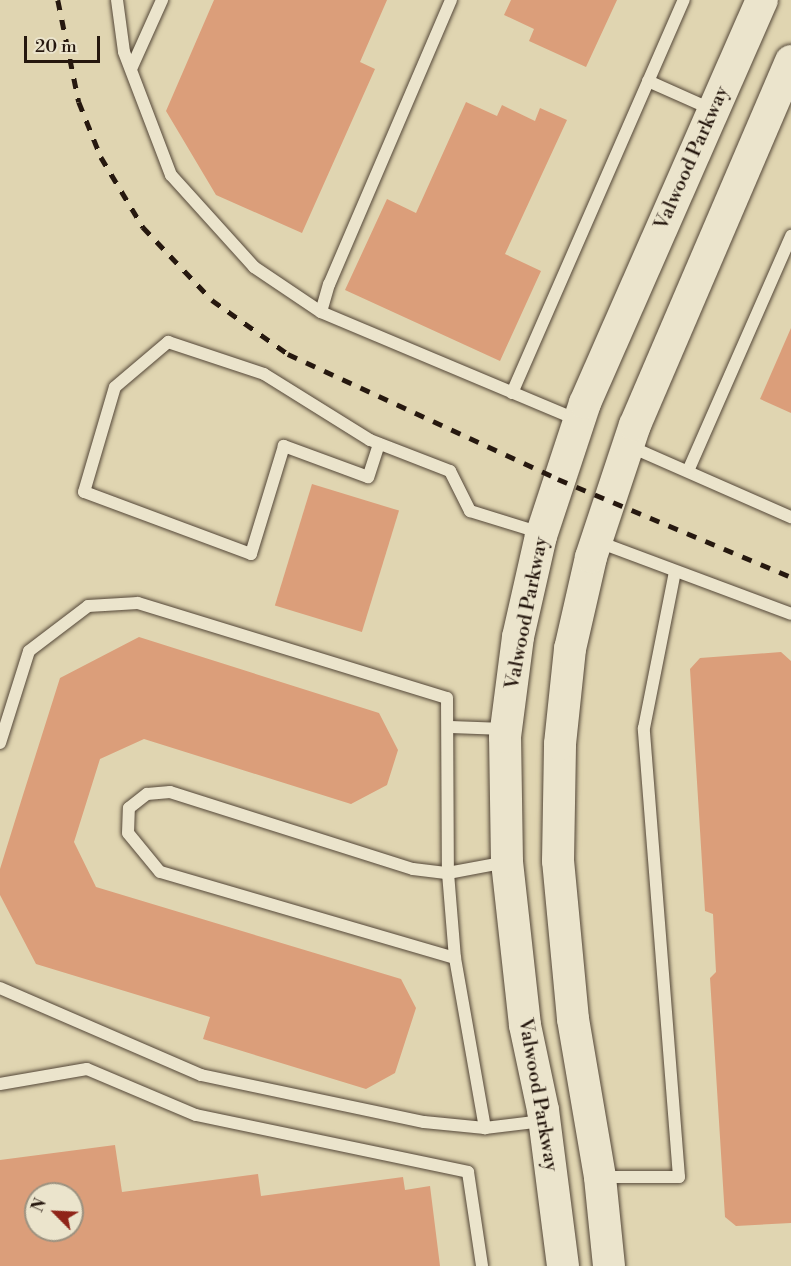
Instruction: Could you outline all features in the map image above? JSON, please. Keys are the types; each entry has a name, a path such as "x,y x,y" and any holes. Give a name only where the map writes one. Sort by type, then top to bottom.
{"main road":[{"name":"Valwood Parkway","path":"563,1266 545,1120 525,1025 507,862 506,729 518,637 542,533 579,421 762,0"},
{"path":"609,1266 600,1177 573,1019 558,861 560,744 570,649 596,541 628,445 791,60"},
{"path":"507,862 558,861"}],"lane":[{"path":"117,0 131,69 171,175 254,267 321,312 579,421"},
{"path":"131,69 162,0"},
{"path":"321,312 329,284 451,0"},
{"path":"512,393 684,0"},
{"path":"648,81 713,110"},
{"path":"688,471 791,236"},
{"path":"379,444 368,477 284,446 251,554 84,492 115,387 168,342 264,374 379,444 450,471 470,511 542,533"},
{"path":"628,445 791,517"},
{"path":"596,541 791,614"},
{"path":"600,1177 679,1177 644,728 675,571"},
{"path":"0,743 29,651 88,606 138,603 447,698 450,727 448,873 455,958 486,1128"},
{"path":"450,727 506,729"},
{"path":"455,958 160,872 142,855 128,834 129,808 147,794 170,792 412,868 448,873 507,862"},
{"path":"0,988 201,1075 424,1122 486,1128 545,1120"},
{"path":"0,1084 87,1069 196,1115 468,1172 482,1266"}],"building":[{"path":"214,0 387,0 360,62 375,69 302,233 216,195 166,111"},
{"path":"511,0 617,0 586,67 529,41 534,29 504,15"},
{"path":"466,102 497,116 502,105 535,121 540,108 567,120 505,254 541,271 500,361 345,290 387,199 416,213"},
{"path":"791,328 791,413 760,399"},
{"path":"312,484 399,511 362,632 275,605"},
{"path":"139,637 379,713 398,750 387,785 351,804 144,739 100,759 74,842 96,887 401,979 416,1008 395,1073 366,1089 203,1039 210,1017 36,964 0,895 0,869 60,678"},
{"path":"781,652 791,661 791,1223 736,1226 725,1217 710,978 716,972 713,914 705,911 690,669 700,658"},
{"path":"115,1145 122,1192 258,1174 261,1196 403,1177 405,1190 430,1186 440,1266 0,1266 0,1160"}],"railway":[{"path":"58,0 79,102 101,157 143,227 212,300 288,354 558,479 791,577"}]}
